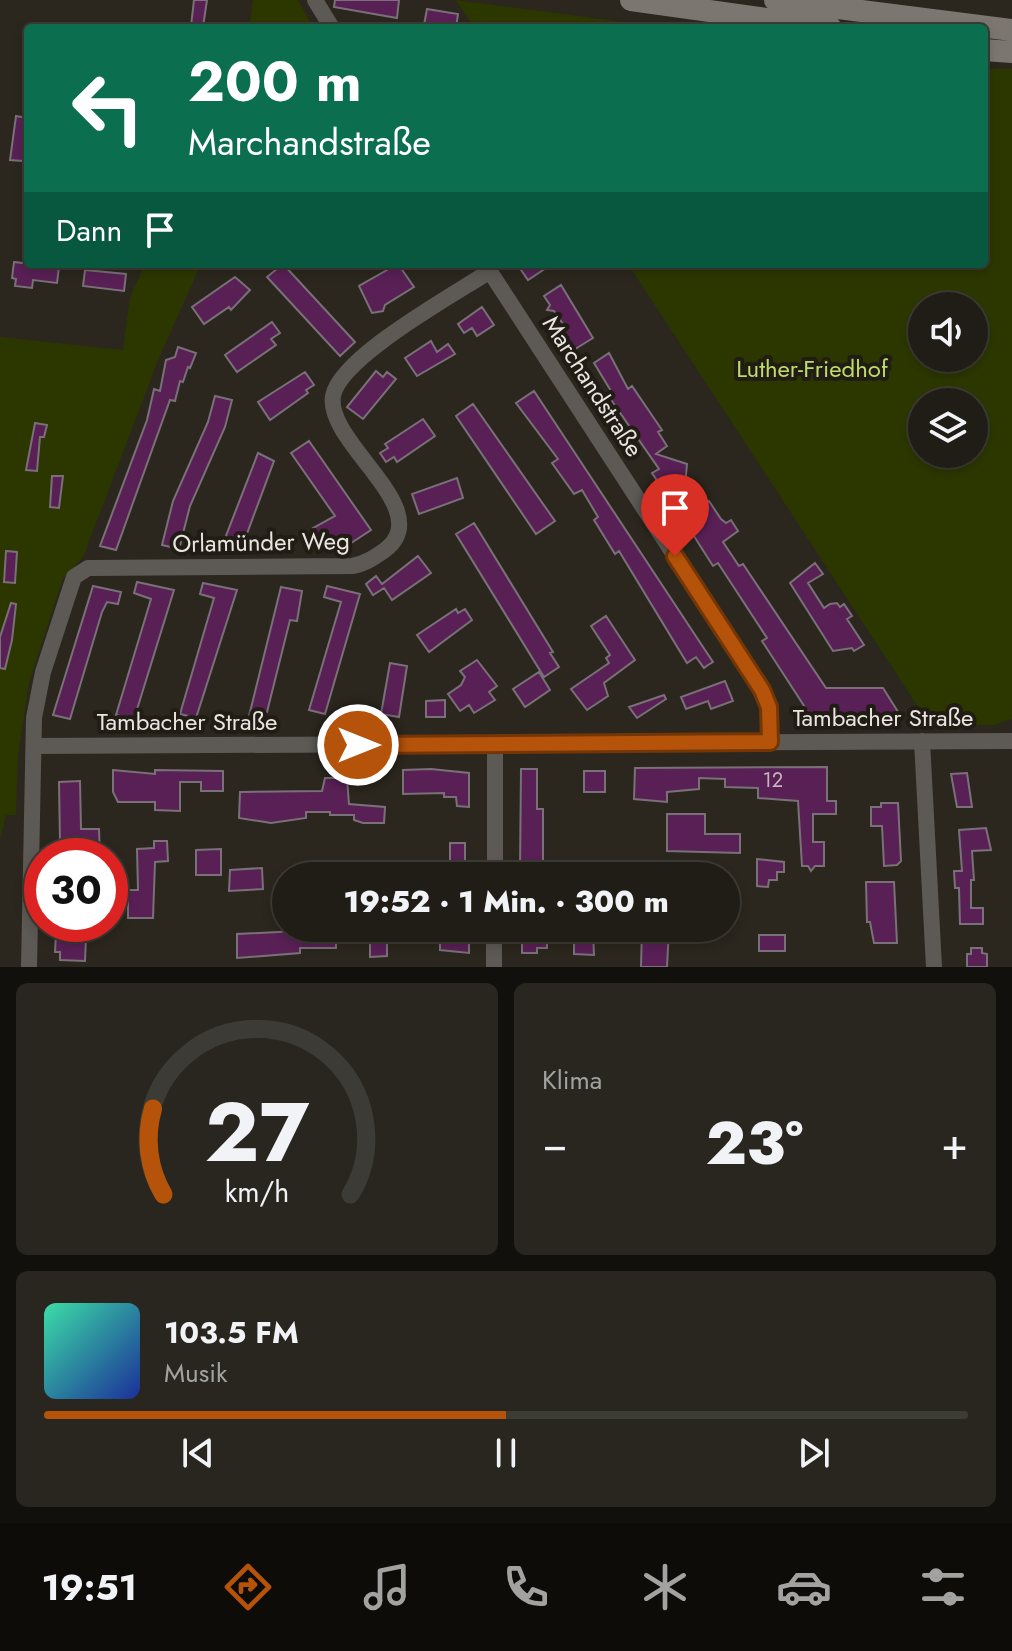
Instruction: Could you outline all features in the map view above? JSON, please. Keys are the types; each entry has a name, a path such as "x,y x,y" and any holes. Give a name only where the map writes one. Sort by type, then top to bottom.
{"main road":[{"path":"631,0 779,7 920,24"},
{"path":"779,7 821,24"},
{"path":"988,28 1012,30"},
{"path":"988,50 1012,52"}],"street":[{"path":"315,0 330,24"},
{"name":"Marchandstraße","path":"487,268 762,690 769,707 770,742"},
{"name":"Orlamünder Weg","path":"34,746 38,690 58,620 71,583 88,568 352,566 369,561 390,546 399,529 397,508 338,422 333,395 339,380 357,360 487,268"},
{"path":"922,741 934,967"},
{"name":"Tambacher Straße","path":"34,746 1012,741"},
{"path":"495,744 495,862"},
{"path":"29,967 34,746"},
{"path":"494,942 494,967"}],"green space":[{"path":"253,0 298,0 311,24 250,24"},
{"path":"456,0 638,24 471,24"},
{"name":"Luther-Friedhof","path":"988,69 1012,69 1012,719 994,725 930,725 631,268 988,268"},
{"path":"143,268 199,268 159,358 83,557 63,578 29,683 18,755 16,815 6,815 0,840 0,337 123,350 130,297"}],"building":[{"path":"194,0 207,0 203,24 191,24"},
{"path":"335,0 399,0 397,18 334,7"},
{"path":"427,9 458,14 457,24 424,24"},
{"path":"16,116 24,117 23,161 10,160"},
{"path":"14,262 24,263 24,268 59,268 57,283 33,280 32,288 15,286 16,279 12,278"},
{"path":"278,268 287,268 355,342 340,356 267,277"},
{"path":"386,268 401,268 414,287 385,305 383,311 372,313 359,286 387,270"},
{"path":"520,268 546,268 528,280"},
{"path":"85,270 126,274 124,291 83,286"},
{"path":"235,277 250,290 231,310 229,307 204,324 192,307"},
{"path":"561,285 593,338 572,351 559,331 565,327 554,311 547,310 550,305 544,296"},
{"path":"482,307 494,325 477,336 472,328 464,333 458,324"},
{"path":"272,322 280,333 271,339 276,345 237,372 225,355"},
{"path":"431,341 437,352 448,344 455,354 417,376 405,358"},
{"path":"178,347 196,353 183,382 180,381 175,401 170,400 116,550 100,546 147,420 154,389 160,391 166,360 175,357"},
{"path":"609,353 628,389 632,386 662,430 658,432 667,446 656,454 687,464 685,486 694,500 699,496 704,505 709,501 721,519 726,523 731,520 738,531 723,542 739,566 743,564 826,688 883,688 900,715 810,715 762,641 767,638 718,563 713,566 682,517 682,507 669,488 664,491 652,473 659,469 607,394 611,391 594,363"},
{"path":"376,371 383,377 387,372 396,379 363,419 347,407"},
{"path":"305,372 314,385 306,390 308,393 270,420 258,402"},
{"path":"534,391 713,662 704,668 696,657 687,663 619,551 615,554 594,520 598,517 582,490 574,494 552,463 558,459 516,403"},
{"path":"215,396 232,400 225,427 190,506 179,549 162,545 173,501 208,422"},
{"path":"473,404 555,521 536,534 456,416"},
{"path":"423,419 435,436 397,462 394,457 386,462 380,453 388,448 385,444"},
{"path":"35,423 47,425 44,437 40,437 37,471 26,470"},
{"path":"309,441 371,530 342,549 339,545 329,552 313,528 335,516 291,453"},
{"path":"258,453 274,461 242,547 224,541"},
{"path":"52,476 63,476 59,508 50,507"},
{"path":"457,478 463,498 419,514 412,494"},
{"path":"474,523 553,652 550,653 559,667 544,677 456,534"},
{"path":"6,551 17,552 15,583 4,582"},
{"path":"418,556 431,573 392,600 384,588 373,595 366,584 376,576 382,584"},
{"path":"815,563 823,574 808,583 824,608 830,604 837,603 840,607 844,604 852,616 847,619 864,645 854,651 852,648 833,651 790,583"},
{"path":"137,582 174,590 134,719 116,715 151,599 134,593"},
{"path":"203,583 237,590 196,718 180,714 214,598 200,594"},
{"path":"93,586 121,592 118,604 107,602 102,612 70,719 53,715"},
{"path":"327,586 360,594 325,714 309,710 341,602 324,597"},
{"path":"281,587 302,591 297,621 290,620 267,712 262,712 261,718 249,716"},
{"path":"11,603 16,604 5,669 0,668 0,637"},
{"path":"456,609 458,613 465,609 472,620 429,652 417,635"},
{"path":"606,616 635,660 604,683 608,696 587,710 571,689 609,663 606,658 610,655 591,626"},
{"path":"477,660 497,686 489,692 495,700 474,713 469,705 460,711 448,694 461,685 465,677 460,671"},
{"path":"390,663 407,666 399,717 381,714"},
{"path":"539,672 550,690 525,707 513,689"},
{"path":"725,681 733,701 711,709 708,701 686,709 681,697"},
{"path":"664,695 666,699 637,718 629,707"},
{"path":"445,700 445,717 426,717 426,701"},
{"path":"827,767 827,801 836,801 836,814 813,814 813,842 824,842 824,866 815,866 811,871 808,866 802,866 798,801 758,798 758,788 725,787 725,779 699,778 699,789 667,792 667,802 634,799 635,768"},
{"path":"521,769 537,769 537,809 543,809 543,862 520,862"},
{"path":"113,770 155,774 155,770 223,771 223,791 201,791 201,782 180,782 180,811 155,810 155,802 118,802 113,792"},
{"path":"403,770 469,773 469,807 457,806 456,797 444,797 444,793 403,794"},
{"path":"584,771 605,771 605,792 584,792"},
{"path":"967,773 972,807 957,807 951,774"},
{"path":"325,778 347,778 349,804 385,807 384,823 363,823 354,820 354,815 330,815 330,812 306,812 306,818 271,823 239,818 240,792 322,791"},
{"path":"80,781 81,829 99,829 99,838 60,838 59,782"},
{"path":"881,803 898,803 901,861 897,865 884,866 882,826 871,826 871,807 881,807"},
{"path":"667,814 705,814 705,834 740,834 740,853 667,851"},
{"path":"986,828 991,850 972,851 974,880 971,880 971,908 983,908 983,924 960,924 959,888 955,888 954,871 962,871 959,830"},
{"path":"154,841 167,841 168,861 155,862 153,918 128,918 128,890 138,890 137,849 154,848"},
{"path":"450,843 465,843 465,862 450,862"},
{"path":"221,849 221,875 196,875 196,850"},
{"path":"757,859 784,862 784,872 777,872 777,880 769,880 768,887 757,886"},
{"path":"262,868 263,889 229,891 230,870"},
{"path":"866,882 894,882 897,943 874,943 870,922 867,922"},
{"path":"272,932 272,942 336,942 336,948 300,948 300,953 237,958 237,934"},
{"path":"759,935 785,935 785,951 759,951"},
{"path":"56,942 86,942 85,961 60,960 60,952 55,952"},
{"path":"370,942 387,942 387,956 370,957"},
{"path":"440,942 469,942 469,953 440,950"},
{"path":"522,942 547,942 547,948 537,948 537,953 522,953"},
{"path":"574,942 593,942 594,955 574,954"},
{"path":"642,942 668,942 667,967 641,967"},
{"path":"971,948 982,948 982,953 987,954 987,967 967,967 967,954 971,954"}],"route":[{"path":"358,745 770,742 769,707 762,690 675,556"}]}
